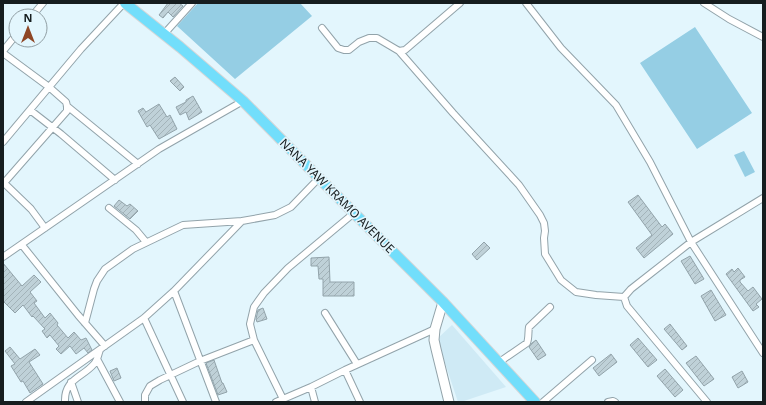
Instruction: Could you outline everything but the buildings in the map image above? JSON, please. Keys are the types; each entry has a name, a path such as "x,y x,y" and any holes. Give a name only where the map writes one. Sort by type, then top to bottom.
{"main road":[{"name":"NANA YAW KRAMO AVENUE","path":"125,3 243,101 443,302 535,402"}],"street":[{"path":"3,141 81,49 125,3"},
{"path":"164,34 192,3"},
{"path":"399,51 405,50 411,46 460,3"},
{"path":"526,3 561,48 616,105 650,162 691,242 763,353"},
{"path":"704,3 729,19 763,37"},
{"path":"322,28 338,48 344,50 349,50 359,42 369,38 377,38 399,51 519,185 540,215 544,224 545,254 561,280 576,292 624,297"},
{"path":"3,52 49,87 66,102 68,106 138,164"},
{"path":"3,257 159,149 243,101"},
{"path":"45,228 31,209 3,183 67,111 68,106"},
{"path":"30,110 114,180"},
{"path":"85,323 97,281 105,269 133,249 183,225 242,221 275,215 291,207 319,178"},
{"path":"624,297 631,289 691,242 763,198"},
{"path":"109,208 136,230 146,242"},
{"path":"283,399 254,340 250,324 254,308 264,293 288,268 354,213"},
{"path":"26,402 144,318 174,291 242,221"},
{"path":"22,245 85,323 102,348"},
{"path":"174,291 216,402"},
{"path":"624,297 626,306 707,402"},
{"path":"443,302 435,330 434,340 449,402"},
{"path":"498,363 527,343 529,327 550,307"},
{"path":"325,313 357,364"},
{"path":"144,318 183,402"},
{"path":"276,402 311,387 357,364 435,330"},
{"path":"145,402 145,395 150,386 200,361 254,340"},
{"path":"66,402 66,391 71,382 94,364 102,348"},
{"path":"97,359 120,402"},
{"path":"543,402 592,360"},
{"path":"345,370 360,402"},
{"path":"71,382 78,402"},
{"path":"311,387 315,402"},
{"path":"608,402 615,402"}],"shaded area":[{"path":"198,3 300,3 312,16 235,79 177,26"},
{"path":"695,27 752,113 697,149 640,63"},
{"path":"744,151 755,172 745,177 734,155"},
{"path":"452,325 506,387 458,402 437,339"}]}
